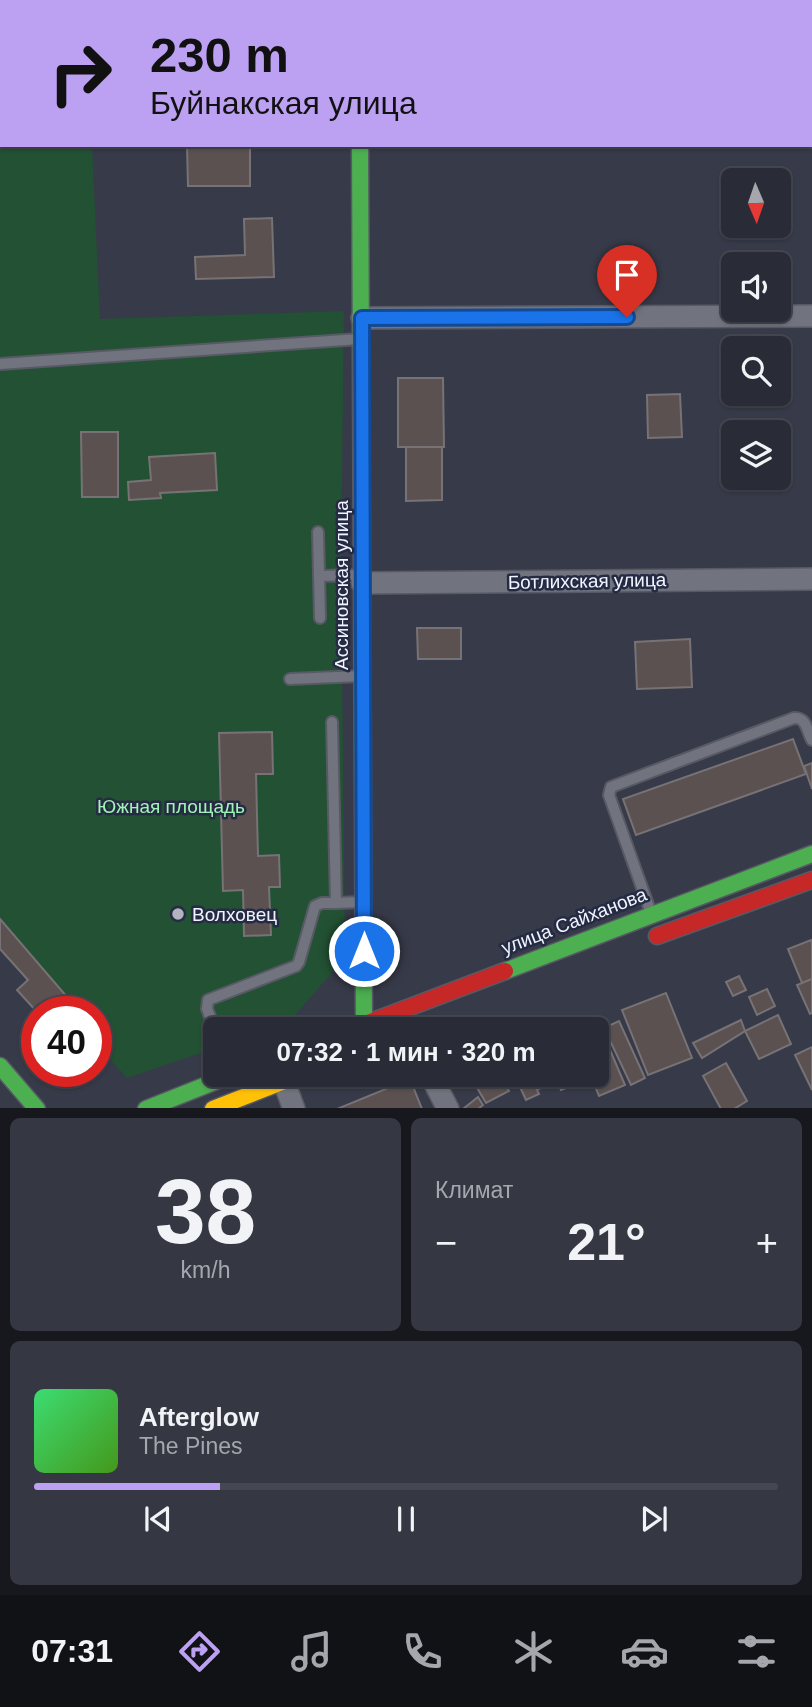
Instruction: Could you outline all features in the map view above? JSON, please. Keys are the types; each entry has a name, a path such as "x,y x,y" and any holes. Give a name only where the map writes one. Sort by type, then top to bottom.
{"street":[{"name":"Ассиновская улица","path":"358,1017 364,902 348,785 348,743 363,676 360,147"},
{"path":"362,328 812,316"},
{"name":"Ботлихская улица","path":"362,579 812,579"},
{"name":"улица Сайханова","path":"409,1017 651,914 812,854"},
{"path":"643,941 812,880"},
{"path":"0,1066 37,1108"},
{"path":"146,1108 203,1086"},
{"path":"213,1108 264,1087"},
{"path":"291,1087 294,1108"},
{"path":"437,1087 448,1108"}],"lane":[{"path":"0,364 362,328"},
{"path":"318,532 320,618"},
{"path":"319,576 362,579"},
{"path":"290,679 363,676"},
{"path":"651,914 610,795 611,787 794,718 802,720 812,740"},
{"path":"332,722 348,743 348,785 336,903"},
{"path":"210,1017 207,1009 208,1000 296,966 316,906 322,903 364,902"}],"green space":[{"name":"Южная площадь","path":"0,147 92,147 100,319 344,311 341,569 345,958 293,1017 203,1017 203,1052 127,1078 112,1062 112,996 52,996 0,939"}],"building":[{"path":"187,147 250,147 250,186 188,186"},
{"path":"272,218 274,277 196,279 195,257 245,255 244,219"},
{"path":"398,378 443,378 444,447 398,447"},
{"path":"680,394 682,437 648,438 647,395"},
{"path":"81,432 118,432 118,497 82,497"},
{"path":"406,447 442,447 442,500 406,501"},
{"path":"215,453 217,490 160,493 161,498 129,500 128,482 151,480 149,457"},
{"path":"417,628 461,628 461,659 418,659"},
{"path":"690,639 692,687 637,689 635,642"},
{"path":"272,732 273,774 256,774 258,856 279,855 280,887 269,887 271,935 244,936 243,890 223,891 219,733"},
{"path":"793,739 806,774 636,835 623,799"},
{"path":"812,763 812,789 804,766"},
{"path":"0,919 66,996 22,996 17,990 28,980 0,949"},
{"path":"811,940 812,979 802,983 788,949"},
{"path":"739,976 746,990 733,996 726,982"},
{"path":"812,979 812,1013 810,1014 797,985"},
{"path":"767,989 775,1006 757,1015 749,997"},
{"path":"666,993 692,1058 648,1075 622,1010"},
{"path":"778,1015 791,1044 759,1059 745,1031"},
{"path":"741,1020 745,1031 702,1058 693,1043"},
{"path":"619,1021 645,1078 631,1085 609,1039 609,1026"},
{"path":"609,1047 625,1085 599,1096 595,1087 609,1087"},
{"path":"812,1047 812,1090 795,1055"},
{"path":"726,1063 747,1101 736,1108 720,1108 703,1076"},
{"path":"391,1087 413,1087 422,1108 339,1108"},
{"path":"477,1087 507,1087 509,1091 486,1103"},
{"path":"520,1087 536,1087 539,1094 526,1100"},
{"path":"478,1097 483,1105 479,1108 464,1108"}],"traffic: fast":[{"path":"360,147 364,1017"},
{"path":"505,971 812,854"},
{"path":"0,1066 36,1108"},
{"path":"149,1108 203,1086"}],"traffic: slow":[{"path":"216,1108 269,1087"}],"traffic: jam":[{"path":"657,936 812,880"},
{"path":"384,1017 505,971"}],"place":[{"name":"Волховец","path":"178,914"}],"route":[{"path":"364,951 362,318 627,317"}]}
